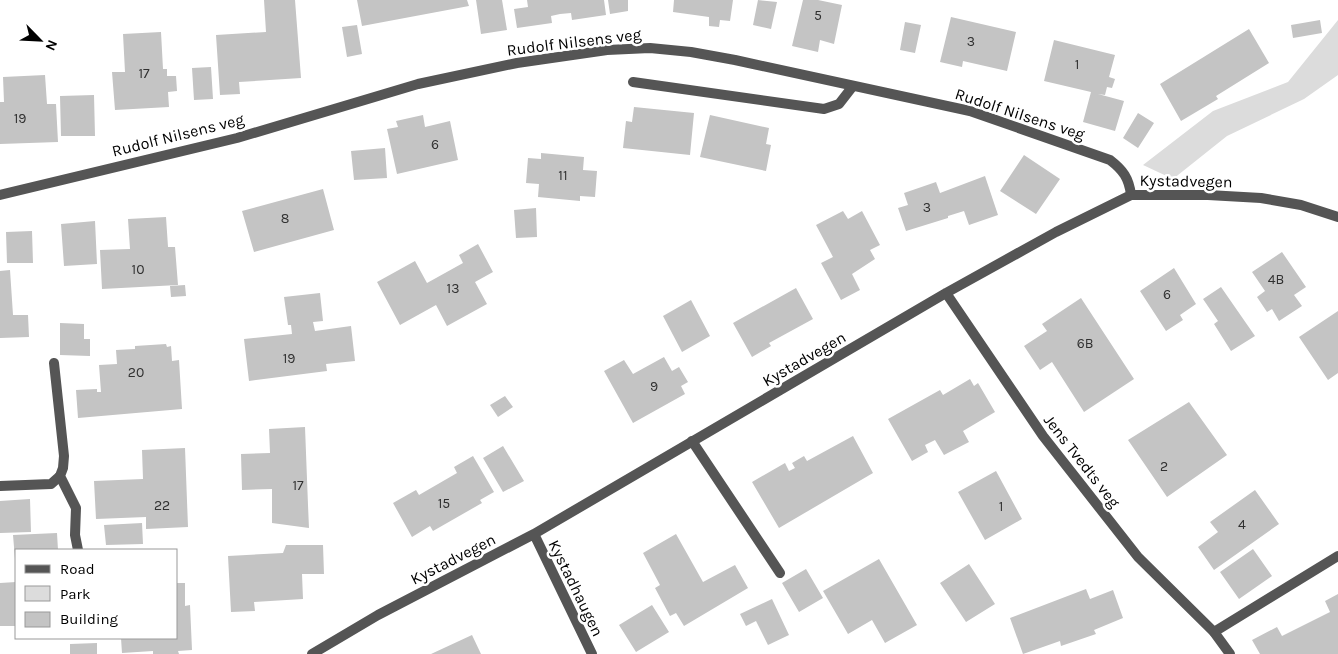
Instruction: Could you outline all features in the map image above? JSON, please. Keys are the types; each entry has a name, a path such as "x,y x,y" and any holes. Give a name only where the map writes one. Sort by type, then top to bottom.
{"street":[{"name":"Rudolf Nilsens veg","path":"0,195 237,138 418,84 517,63 607,50 650,48 691,52 970,111 1110,160 1121,169 1129,181 1131,195"},
{"path":"633,82 824,109 839,104 853,86"},
{"name":"Kystadvegen","path":"312,654 378,615 534,534 946,293 1056,232 1131,195 1208,195 1261,198 1338,216"},
{"name":"Jens Tvedts veg","path":"946,293 1043,436 1138,557 1214,632 1230,654"},
{"path":"0,486 51,484 60,476 64,456 54,363"},
{"path":"692,442 780,573"},
{"path":"60,476 76,508 75,535 78,549"},
{"name":"Kystadhaugen","path":"534,534 592,654"},
{"path":"1214,632 1338,556"}],"green space":[{"path":"1338,20 1338,75 1304,99 1227,136 1173,179 1143,165 1213,111 1288,82"}],"building":[{"path":"264,0 295,0 301,78 239,82 240,94 220,95 216,35 266,32"},
{"path":"357,0 467,0 469,6 362,26"},
{"path":"476,0 502,0 507,30 481,34"},
{"path":"527,0 604,0 606,15 572,20 571,13 560,14 551,16 552,23 517,28 514,9 528,7"},
{"path":"608,0 628,0 628,11 610,14"},
{"path":"674,0 733,0 730,21 720,20 719,27 709,26 709,17 673,12"},
{"path":"758,0 777,2 771,29 753,25"},
{"path":"803,0 818,0 842,5 834,44 820,40 818,52 792,46"},
{"path":"951,17 1016,32 1007,71 963,61 962,67 940,62"},
{"path":"1320,20 1322,33 1293,38 1291,25"},
{"path":"905,22 921,25 915,53 900,50"},
{"path":"357,25 362,54 347,57 342,27"},
{"path":"1249,29 1269,63 1216,96 1218,99 1181,121 1160,84"},
{"path":"161,32 163,69 167,69 167,76 176,76 177,91 168,92 169,107 115,110 112,72 125,72 123,34"},
{"path":"1054,40 1115,55 1109,77 1115,79 1112,88 1107,87 1105,95 1098,94 1124,101 1115,131 1083,122 1091,92 1044,81"},
{"path":"211,67 213,99 194,100 192,68"},
{"path":"45,75 47,104 56,104 58,142 0,144 0,102 4,102 3,77"},
{"path":"94,95 95,136 61,136 60,96"},
{"path":"634,107 694,113 690,155 623,148 626,121 632,122"},
{"path":"1138,113 1154,123 1138,148 1123,138"},
{"path":"423,115 425,127 450,121 458,160 397,174 387,129 398,127 396,121"},
{"path":"710,115 769,128 766,144 771,145 766,171 700,157"},
{"path":"385,148 387,178 354,180 351,151"},
{"path":"541,153 584,157 583,170 597,171 595,197 580,196 580,201 538,197 539,184 526,183 528,158 541,159"},
{"path":"1024,155 1060,179 1036,214 1000,191"},
{"path":"985,176 998,215 969,225 964,211 906,231 898,208 908,205 904,193 936,182 940,193"},
{"path":"323,189 334,230 254,252 242,211"},
{"path":"536,208 537,237 516,238 514,210"},
{"path":"843,211 848,219 862,211 880,245 870,250 875,259 852,274 860,290 841,300 821,263 833,257 816,225"},
{"path":"166,217 168,247 175,247 178,285 102,289 100,250 130,249 128,219"},
{"path":"95,221 97,264 64,266 61,224"},
{"path":"32,231 33,263 7,263 6,232"},
{"path":"478,244 493,272 475,282 487,304 447,326 436,305 400,325 377,282 415,261 427,283 463,263 459,255"},
{"path":"1282,252 1306,287 1294,295 1302,306 1279,321 1272,309 1267,312 1257,297 1265,291 1252,272"},
{"path":"1174,268 1196,304 1180,315 1183,320 1166,331 1140,291"},
{"path":"10,270 13,315 28,315 29,337 0,338 0,271"},
{"path":"185,285 186,296 171,297 170,286"},
{"path":"1221,287 1255,336 1231,351 1214,324 1218,321 1203,299"},
{"path":"796,288 813,319 769,343 771,346 752,357 733,323"},
{"path":"320,293 323,321 313,322 315,331 351,326 355,361 326,364 327,371 249,381 244,339 292,334 291,325 288,325 284,297"},
{"path":"1081,298 1134,379 1084,412 1052,362 1040,370 1024,346 1047,331 1042,324"},
{"path":"691,300 710,336 682,352 663,316"},
{"path":"1338,311 1338,373 1328,380 1299,337"},
{"path":"60,323 84,324 84,339 90,339 90,356 60,355"},
{"path":"166,344 167,347 171,346 172,361 179,360 182,409 78,418 76,390 97,389 97,392 101,392 99,365 117,364 116,350 135,349 135,346"},
{"path":"664,357 672,371 679,367 688,382 681,386 685,394 633,423 604,371 624,360 633,374"},
{"path":"970,379 974,386 978,383 995,412 963,431 969,442 944,455 935,440 925,445 928,452 912,461 888,419 940,390 943,395"},
{"path":"505,396 513,407 498,417 490,405"},
{"path":"1189,402 1227,455 1167,497 1128,440"},
{"path":"305,427 309,528 272,523 272,489 242,490 241,454 270,453 269,429"},
{"path":"853,436 873,473 779,528 752,482 785,463 789,471 795,468 792,463 804,456 807,461"},
{"path":"503,446 524,481 503,492 483,458"},
{"path":"185,448 188,527 146,529 146,517 96,519 94,481 143,479 142,450"},
{"path":"473,456 494,492 480,500 482,503 433,531 430,526 412,537 393,503 416,490 419,495 457,473 454,467"},
{"path":"996,471 1022,519 985,540 958,492"},
{"path":"1255,490 1279,524 1214,570 1198,547 1218,532 1210,522"},
{"path":"30,499 31,532 0,533 0,501"},
{"path":"142,523 143,544 106,545 104,525"},
{"path":"57,533 58,549 15,549 15,559 13,535"},
{"path":"676,534 703,582 735,565 748,588 684,626 676,613 670,616 655,588 660,585 643,553"},
{"path":"286,545 323,545 324,574 302,574 303,599 254,602 255,611 231,612 228,556 283,553"},
{"path":"1253,549 1272,576 1239,599 1220,572"},
{"path":"879,559 917,625 885,643 872,620 848,634 823,591"},
{"path":"969,564 995,604 966,622 940,583"},
{"path":"806,569 823,598 799,612 782,583"},
{"path":"15,582 15,626 0,626 0,583"},
{"path":"178,583 185,583 185,606 190,605 192,650 178,651 179,654 153,654 153,651 122,653 121,639 178,639"},
{"path":"1086,589 1090,599 1113,590 1123,618 1094,630 1096,634 1061,646 1060,641 1023,654 1010,618"},
{"path":"1338,594 1338,654 1260,654 1252,640 1277,627 1282,636 1330,612 1325,601"},
{"path":"772,599 789,635 768,645 756,621 746,626 740,614"},
{"path":"652,605 669,632 636,652 619,625"},
{"path":"472,635 481,654 431,654"},
{"path":"97,643 97,654 70,654 70,644"}]}
